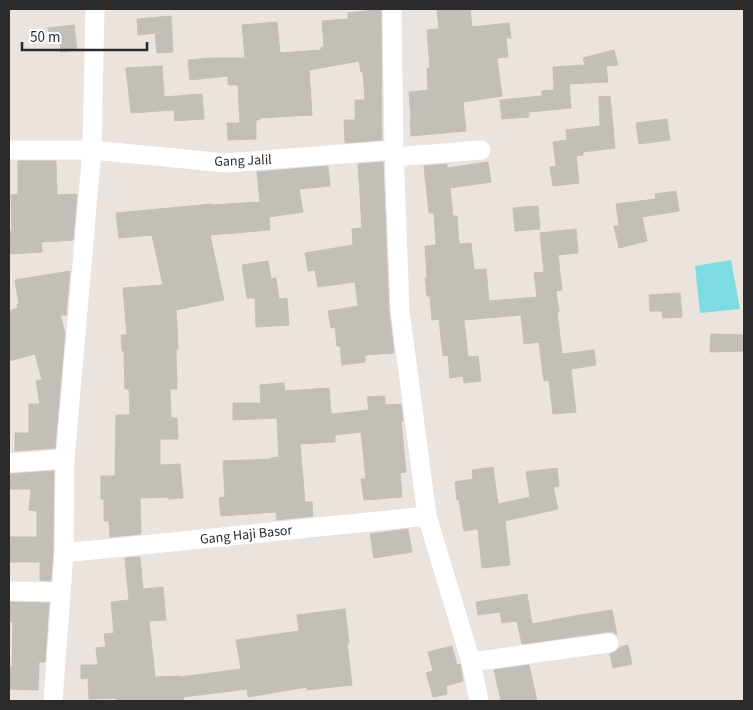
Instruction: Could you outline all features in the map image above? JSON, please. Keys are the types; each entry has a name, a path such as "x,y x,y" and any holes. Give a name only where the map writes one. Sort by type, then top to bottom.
{"street":[{"path":"52,701 64,553 65,459 92,150 95,9"},
{"path":"392,9 394,154 400,310 427,516 471,662 479,701"},
{"name":"Gang Jalil","path":"9,150 92,150 226,163 481,150"},
{"path":"9,463 65,459"},
{"name":"Gang Haji Basor","path":"64,553 427,516"},
{"path":"9,591 61,592"},
{"path":"471,662 609,643"}],"water":[{"path":"731,260 740,309 700,313 695,266"}],"building":[{"path":"381,9 382,140 345,143 344,120 355,120 355,100 365,100 363,72 361,72 359,61 309,70 312,115 259,118 259,120 256,120 256,139 228,140 227,123 240,123 238,85 228,85 228,76 190,80 188,60 245,58 242,25 277,22 280,53 321,50 321,47 324,47 322,21 348,19 348,13"},
{"path":"437,9 470,9 472,27 509,23 511,38 506,38 508,57 497,58 502,96 463,102 466,131 411,136 409,92 428,90 427,68 430,68 427,30 439,29"},
{"path":"171,16 173,52 157,53 155,33 138,35 137,19"},
{"path":"74,25 77,50 61,52 60,43 50,44 48,28"},
{"path":"614,50 618,65 606,66 608,82 569,84 571,108 529,112 529,117 502,119 500,100 542,96 542,91 554,90 553,67 585,65 583,58"},
{"path":"162,66 164,97 202,94 204,119 175,121 174,110 131,113 126,68"},
{"path":"610,96 615,148 583,152 583,155 576,156 579,183 553,186 550,167 556,166 553,142 567,140 566,130 600,126 599,97"},
{"path":"667,119 670,140 639,144 636,123"},
{"path":"18,161 56,161 57,195 77,194 73,240 41,242 42,252 9,254 9,231 12,231 11,195 18,194"},
{"path":"383,162 389,311 394,353 365,355 365,362 342,365 340,346 337,346 335,327 331,328 328,311 358,306 355,282 318,287 315,270 308,271 305,253 353,245 352,229 362,228 358,164"},
{"path":"488,162 491,182 450,188 453,216 457,216 459,244 471,243 474,270 486,269 489,301 537,297 534,273 544,272 540,233 576,229 578,253 558,255 562,290 556,291 562,354 594,350 596,365 571,369 576,412 553,414 549,380 544,381 539,342 524,344 521,315 464,320 468,357 478,356 481,381 464,383 463,376 450,378 448,355 443,356 439,319 432,320 430,296 427,296 425,246 436,245 434,213 429,213 424,166 447,164 447,168"},
{"path":"328,166 330,186 299,189 303,212 269,217 270,230 210,235 224,300 176,310 178,349 176,349 177,389 170,389 171,418 177,418 178,439 160,439 160,465 180,464 183,498 140,498 141,534 110,537 109,521 104,521 104,499 101,499 101,476 115,476 116,415 130,415 129,389 125,389 124,351 122,351 121,335 127,335 123,288 163,285 152,235 119,238 116,213 212,204 260,202 257,172"},
{"path":"676,191 679,211 642,217 647,241 619,248 614,226 619,226 616,204 656,199 655,194"},
{"path":"538,206 540,229 515,231 513,208"},
{"path":"268,261 271,279 276,278 279,299 287,298 289,325 256,327 255,298 247,298 242,265"},
{"path":"70,271 66,315 60,315 65,333 55,448 15,451 15,433 29,433 29,404 40,404 36,381 42,380 35,354 9,361 9,311 18,308 17,304 19,304 15,280"},
{"path":"680,293 682,317 663,318 662,311 650,311 649,295"},
{"path":"711,334 744,335 744,351 710,352"},
{"path":"284,383 285,391 329,388 331,413 333,414 369,410 367,397 385,396 385,405 401,404 406,472 400,473 402,497 364,500 361,479 366,479 361,432 335,435 335,442 300,444 305,502 312,502 313,516 277,520 276,512 221,516 219,498 225,497 223,461 279,457 277,418 233,420 233,403 261,403 260,385"},
{"path":"493,467 498,504 530,497 526,472 557,468 559,486 553,487 558,509 505,521 510,565 482,568 478,529 464,531 455,482 473,479 472,470"},
{"path":"54,471 51,581 40,580 40,562 9,562 9,537 37,537 37,511 29,510 31,489 9,489 9,474"},
{"path":"408,529 412,552 374,558 370,534"},
{"path":"140,557 143,589 163,587 166,620 149,621 155,677 180,677 241,669 236,640 299,631 297,615 345,609 352,685 307,690 307,687 248,697 247,689 183,697 184,701 117,701 116,698 89,699 88,678 81,679 81,665 98,665 96,648 106,647 104,634 114,633 111,602 129,600 125,558"},
{"path":"527,594 532,624 612,610 617,635 613,632 607,632 522,644 517,621 502,623 500,612 478,615 476,602"},
{"path":"9,602 49,603 45,662 39,662 38,690 9,689 9,667 12,667 13,622 9,622"},
{"path":"628,645 632,664 613,668 610,654 620,647"},
{"path":"452,646 457,665 460,664 463,681 446,686 447,694 433,697 426,673 433,671 428,652"},
{"path":"529,665 537,701 501,701 494,670"}]}
